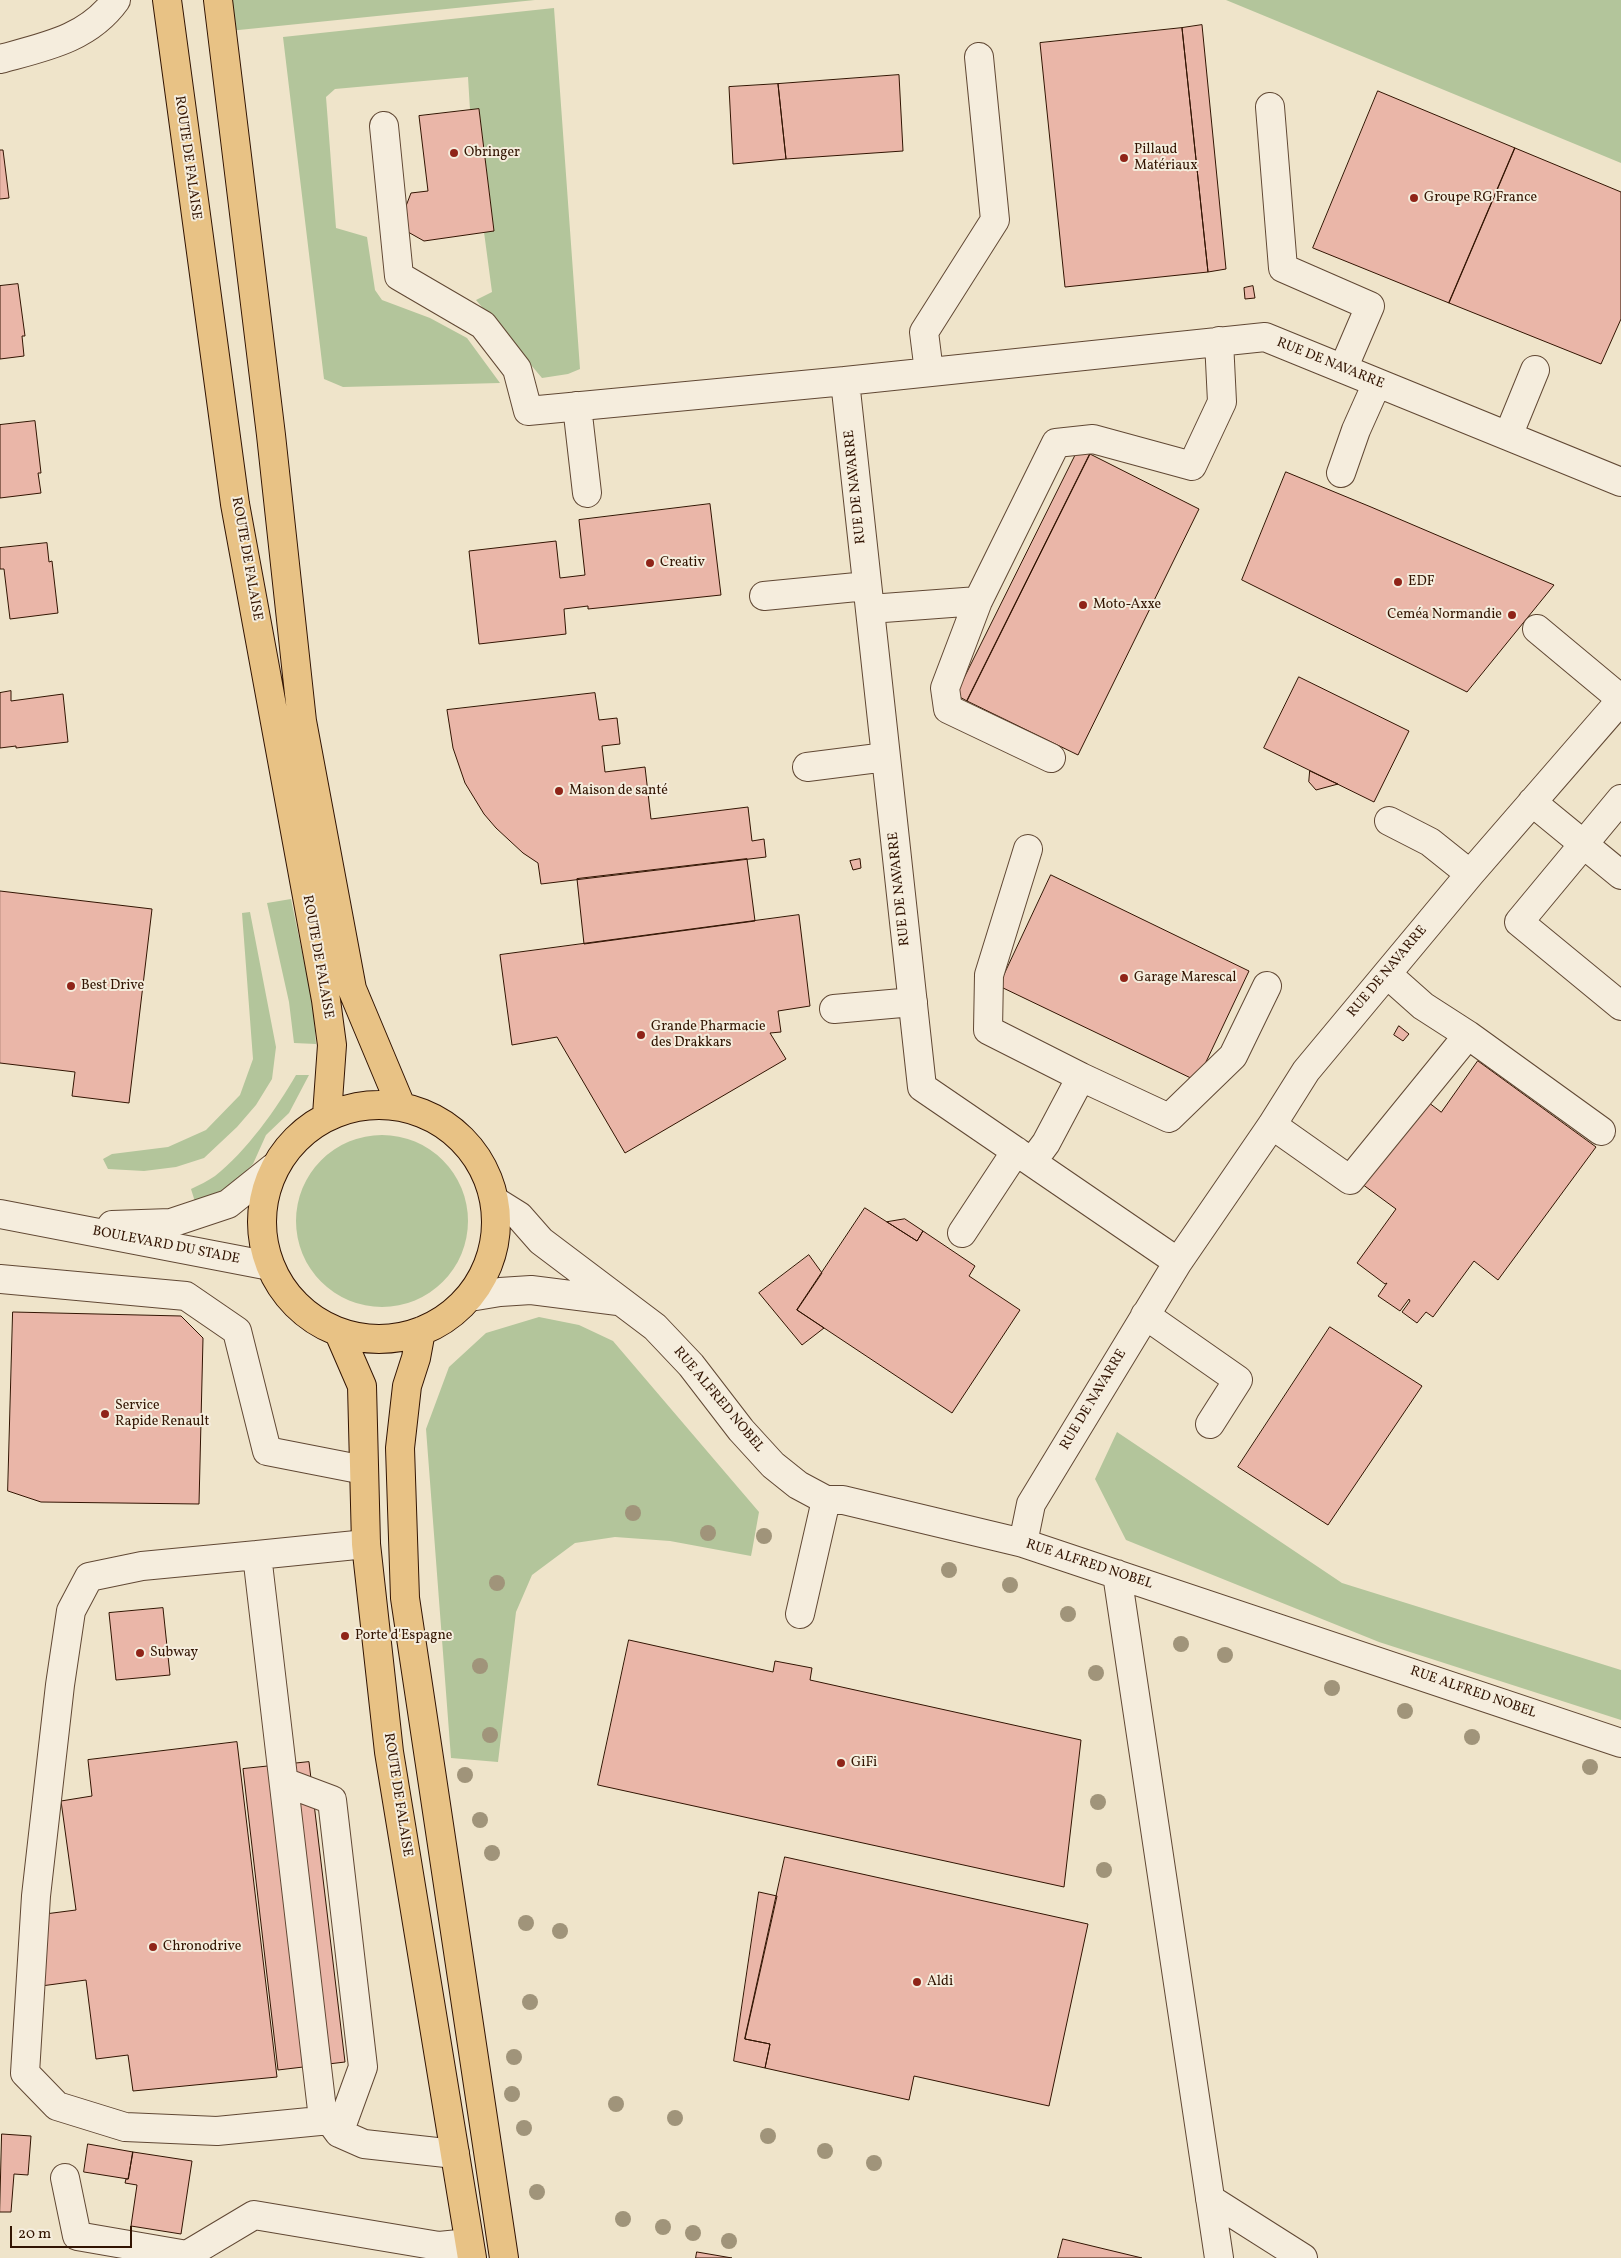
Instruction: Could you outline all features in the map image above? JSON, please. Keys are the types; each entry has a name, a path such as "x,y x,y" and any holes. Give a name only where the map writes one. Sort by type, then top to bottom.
{"main road":[{"name":"ROUTE DE FALAISE","path":"167,0 235,504 326,1000 332,1045 327,1116"},
{"name":"ROUTE DE FALAISE","path":"218,0 270,425 302,720 352,989 401,1106"},
{"path":"363,1105 401,1106 434,1118 463,1139 484,1168 495,1201 496,1235 488,1268 470,1297 448,1317 421,1332 394,1339 366,1339 339,1333 310,1317 286,1294 270,1266 261,1234 262,1200 273,1168 287,1147 305,1129 327,1116 363,1105"},
{"path":"421,1332 416,1358 407,1386 400,1448 405,1598 504,2258"},
{"name":"ROUTE DE FALAISE","path":"339,1333 362,1386 366,1544 389,1752 471,2251"}],"street":[{"path":"0,59 58,43 80,34 98,21 116,0"},
{"path":"930,372 924,332 996,220 980,58"},
{"path":"1270,107 1283,268 1370,306 1343,369"},
{"path":"384,126 399,276 483,324 517,369 528,411 845,381"},
{"name":"RUE DE NAVARRE","path":"1178,1262 922,1086 845,381 1264,336 1621,482"},
{"path":"1051,758 948,709 945,688 978,601 1056,443 1092,439 1192,466 1222,402 1219,341"},
{"path":"1508,436 1534,370"},
{"path":"1341,472 1356,430 1378,383"},
{"path":"577,406 587,493"},
{"path":"764,596 978,601"},
{"path":"1537,628 1621,699"},
{"name":"RUE DE NAVARRE","path":"1023,1543 1031,1504 1178,1262 1272,1126 1306,1071 1470,874 1621,699"},
{"path":"807,767 886,757"},
{"path":"1621,799 1519,922 1621,1006"},
{"path":"1532,802 1621,875"},
{"path":"1389,821 1430,842 1470,874"},
{"path":"1028,849 989,975 988,1030 1081,1077 1169,1118 1233,1056 1267,986"},
{"path":"1387,974 1423,1006 1468,1035 1601,1131"},
{"path":"834,1009 913,1002"},
{"path":"1272,1126 1350,1180 1468,1035"},
{"path":"962,1233 1024,1157 1046,1143 1081,1077"},
{"name":"BOULEVARD DU STADE","path":"64,1226 170,1224 228,1204 273,1168"},
{"name":"RUE ALFRED NOBEL","path":"495,1201 519,1216 541,1241 655,1328 691,1364 742,1430 773,1465 798,1485 826,1500 843,1500 1023,1543 1621,1743"},
{"name":"BOULEVARD DU STADE","path":"0,1214 270,1266"},
{"path":"0,1279 186,1296 237,1331 267,1451 364,1470"},
{"name":"RUE ALFRED NOBEL","path":"470,1297 500,1292 532,1290 619,1301"},
{"path":"1146,1315 1238,1380 1210,1424"},
{"path":"800,1614 826,1500"},
{"path":"335,2127 217,2131 125,2127 57,2106 26,2072 36,1896 60,1685 71,1611 89,1577 142,1566 366,1544"},
{"path":"257,1555 322,2110 335,2127 364,2144 455,2154"},
{"path":"1117,1574 1219,2258"},
{"path":"284,1782 332,1800 363,2067 335,2127"},
{"path":"65,2178 77,2236 187,2255 254,2215 471,2251"},
{"path":"1210,2199 1303,2258"}],"green space":[{"path":"204,0 535,0 209,33"},
{"path":"1226,0 1621,0 1621,163"},
{"path":"554,8 580,369 568,374 542,378 476,300 492,292 484,232 494,230 479,109 470,110 468,77 335,89 326,97 336,228 367,237 375,290 382,300 430,318 467,338 500,383 343,387 324,379 283,37"},
{"path":"291,899 313,1005 316,1044 294,1043 289,1002 267,903"},
{"path":"250,912 276,1047 272,1079 256,1105 237,1127 204,1158 176,1167 144,1171 108,1169 103,1159 112,1154 168,1147 206,1130 240,1095 253,1059 242,913"},
{"path":"296,1075 309,1075 289,1113 266,1135 253,1164 224,1193 196,1205 191,1189 215,1176 238,1155 270,1115"},
{"path":"382,1135 399,1137 415,1142 443,1160 461,1188 466,1204 468,1221 466,1238 461,1254 443,1282 415,1300 399,1305 382,1307 365,1305 349,1300 321,1282 303,1254 298,1238 296,1221 298,1204 303,1188 321,1160 349,1142 365,1137"},
{"path":"539,1317 579,1325 613,1341 759,1512 752,1551 751,1556 670,1541 615,1537 575,1543 532,1575 516,1612 498,1762 451,1758 426,1429 449,1367 486,1333"},
{"path":"1117,1432 1342,1583 1621,1670 1621,1720 1379,1642 1126,1540 1095,1479"}],"building":[{"path":"1202,25 1226,269 1208,272 1182,28"},
{"name":"Pillaud Matériaux","path":"1182,28 1208,272 1065,287 1040,43"},
{"path":"899,75 903,151 786,159 778,84"},
{"path":"778,84 786,159 733,164 729,87"},
{"name":"Groupe RG France","path":"1378,91 1515,148 1449,303 1313,248"},
{"name":"Obringer","path":"479,109 494,231 424,241 408,232 406,206 411,193 428,191 419,116"},
{"path":"1515,148 1621,192 1621,319 1601,364 1449,303"},
{"path":"0,150 3,150 9,198 0,199"},
{"path":"18,284 25,336 22,336 24,356 0,359 0,286"},
{"path":"1253,286 1255,298 1245,299 1244,288"},
{"path":"35,421 41,473 38,473 41,493 0,498 0,425"},
{"path":"1079,448 1090,454 967,701 956,695"},
{"name":"Moto-Axxe","path":"1090,454 1199,509 1078,755 967,701"},
{"name":"EDF","path":"1286,472 1554,585 1467,692 1242,580"},
{"name":"Creativ","path":"710,504 721,595 588,609 588,606 564,609 566,634 479,644 469,551 556,541 560,578 585,575 579,520"},
{"path":"47,543 49,562 52,561 58,613 10,619 4,569 0,569 0,548"},
{"path":"1299,677 1409,731 1374,802 1264,748"},
{"path":"11,691 11,701 63,694 68,742 0,748 0,693"},
{"name":"Maison de santé","path":"595,693 599,720 617,718 620,744 602,746 605,772 645,767 651,819 748,807 752,841 764,839 766,857 541,884 538,863 523,853 496,828 484,814 465,783 453,748 447,710"},
{"path":"1310,771 1338,784 1316,790 1309,782"},
{"path":"747,859 755,921 584,944 577,879"},
{"path":"860,859 861,868 853,870 850,861"},
{"name":"Garage Marescal","path":"1051,875 1249,971 1197,1081 999,986"},
{"name":"Best Drive","path":"0,891 152,909 129,1103 72,1096 75,1072 0,1063"},
{"name":"Grande Pharmacie des Drakkars","path":"799,915 810,1006 778,1011 781,1032 770,1033 786,1059 625,1153 557,1037 512,1045 500,955"},
{"path":"1399,1026 1409,1034 1403,1041 1394,1035"},
{"path":"1478,1061 1596,1147 1498,1280 1474,1261 1433,1317 1426,1312 1417,1323 1402,1312 1410,1301 1409,1299 1400,1311 1378,1296 1387,1283 1385,1284 1357,1263 1396,1209 1362,1184 1424,1099 1441,1112"},
{"path":"865,1208 917,1241 923,1231 975,1266 969,1276 1020,1310 952,1413 797,1310"},
{"path":"905,1219 923,1231 917,1241 887,1222"},
{"path":"809,1255 822,1273 797,1310 824,1328 802,1345 759,1293"},
{"name":"Service Rapide Renault","path":"13,1312 181,1316 203,1338 199,1504 41,1502 8,1491"},
{"path":"1330,1327 1422,1386 1328,1525 1238,1467"},
{"name":"Subway","path":"163,1608 170,1675 116,1680 109,1613"},
{"name":"GiFi","path":"629,1640 773,1672 775,1661 812,1668 810,1680 1081,1740 1064,1887 598,1785"},
{"name":"Chronodrive","path":"237,1742 277,2077 133,2091 128,2055 96,2059 86,1980 41,1986 45,1914 76,1910 61,1801 92,1796 88,1760"},
{"path":"309,1762 345,2062 278,2070 243,1769"},
{"name":"Aldi","path":"785,1857 1088,1924 1049,2106 914,2076 909,2100 765,2068 770,2044 745,2039"},
{"path":"759,1892 777,1896 745,2039 770,2044 765,2068 734,2061"},
{"path":"2,2134 31,2136 28,2175 14,2174 11,2212 0,2212"},
{"path":"88,2144 133,2152 128,2179 84,2172"},
{"path":"133,2152 192,2161 181,2234 131,2226 137,2185 125,2183 126,2179 128,2179"},
{"path":"1063,2239 1142,2258 1058,2258"},
{"path":"697,2252 732,2258 696,2258"}],"place":[{"name":"Obringer","path":"454,153"},
{"name":"Pillaud Matériaux","path":"1124,158"},
{"name":"Groupe RG France","path":"1414,198"},
{"name":"Creativ","path":"650,563"},
{"name":"EDF","path":"1398,582"},
{"name":"Moto-Axxe","path":"1083,605"},
{"name":"Ceméa Normandie","path":"1512,615"},
{"name":"Maison de santé","path":"559,791"},
{"name":"Garage Marescal","path":"1124,978"},
{"name":"Best Drive","path":"71,986"},
{"name":"Grande Pharmacie des Drakkars","path":"641,1035"},
{"name":"Service Rapide Renault","path":"105,1414"},
{"name":"Porte d'Espagne","path":"345,1636"},
{"name":"Subway","path":"140,1653"},
{"name":"GiFi","path":"841,1763"},
{"name":"Chronodrive","path":"153,1947"},
{"name":"Aldi","path":"917,1982"}]}
